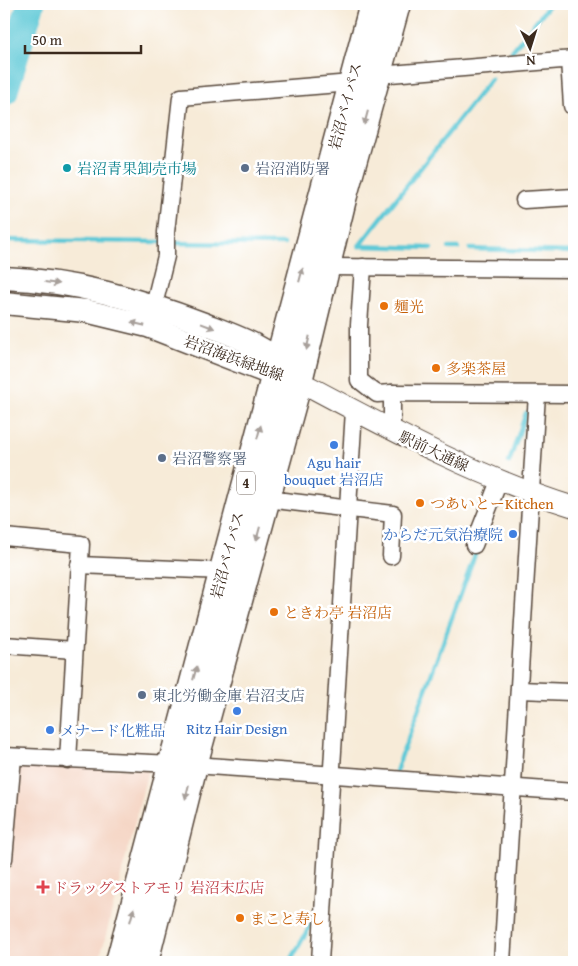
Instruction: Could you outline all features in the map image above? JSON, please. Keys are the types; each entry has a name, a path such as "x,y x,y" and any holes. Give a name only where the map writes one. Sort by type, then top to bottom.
{"highway":[{"name":"岩沼バイパス","path":"145,962 182,765 223,571 350,83 373,4"},
{"name":"岩沼バイパス","path":"119,962 267,499 299,381 326,267 397,4"}],"main road":[{"name":"岩沼海浜緑地線","path":"4,282 96,289 154,305 240,338 276,367 299,381"},
{"name":"岩沼海浜緑地線","path":"4,303 86,311 148,326 276,367"}],"street":[{"path":"154,305 166,256 166,232 181,97 350,83 378,75 572,59 572,106"},
{"path":"524,200 574,197"},
{"path":"326,267 574,269"},
{"path":"363,267 359,334 359,380 377,394 574,394"},
{"name":"駅前大通線","path":"299,381 392,431 499,481 531,494 574,507"},
{"path":"392,393 392,431"},
{"path":"502,962 537,394"},
{"path":"320,962 354,410"},
{"path":"474,545 499,481"},
{"path":"267,499 393,514 391,556"},
{"path":"4,537 81,544 68,760"},
{"path":"80,565 223,571"},
{"path":"4,645 74,650"},
{"path":"520,690 570,692"},
{"path":"4,859 8,756 182,765 574,792"}],"shaded area":[{"path":"19,764 148,770 99,962 4,962 15,773"}],"waterway":[{"path":"4,92 31,4"},
{"path":"512,51 550,4"},
{"path":"359,246 491,79"},
{"path":"4,240 163,242"},
{"path":"170,243 284,244"},
{"path":"359,246 431,248"},
{"path":"449,248 458,248"},
{"path":"470,249 574,252"},
{"path":"509,462 526,413"},
{"path":"396,771 477,549"},
{"path":"290,962 311,924"}],"place":[{"name":"岩沼青果卸売市場","path":"67,168"},
{"name":"岩沼消防署","path":"245,168"},
{"name":"麺光","path":"384,306"},
{"name":"多楽茶屋","path":"436,368"},
{"name":"Agu hair bouquet 岩沼店","path":"334,445"},
{"name":"岩沼警察署","path":"162,458"},
{"name":"つあいとーKitchen","path":"420,503"},
{"name":"からだ元気治療院","path":"513,534"},
{"name":"ときわ亭 岩沼店","path":"274,612"},
{"name":"東北労働金庫 岩沼支店","path":"142,695"},
{"name":"Ritz Hair Design","path":"237,711"},
{"name":"メナード化粧品","path":"50,730"},
{"name":"ドラッグストアモリ 岩沼末広店","path":"43,887"},
{"name":"まこと寿し","path":"240,918"}]}
